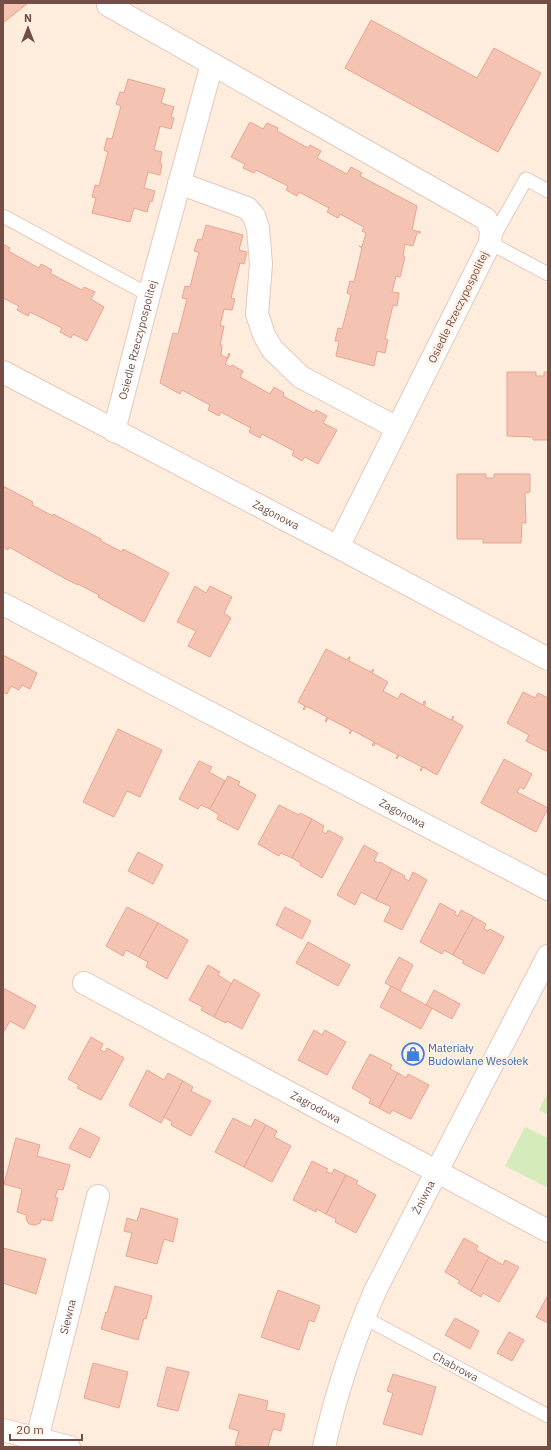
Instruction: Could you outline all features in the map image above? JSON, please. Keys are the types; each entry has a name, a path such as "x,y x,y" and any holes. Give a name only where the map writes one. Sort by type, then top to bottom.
{"street":[{"name":"Osiedle Rzeczypospolitej","path":"108,5 486,219 491,230 490,243 338,547"},
{"name":"Osiedle Rzeczypospolitej","path":"114,431 149,295 212,64"},
{"path":"179,183 247,208 254,216 258,228 261,264 257,314 264,335 272,349 301,377 397,428"},
{"name":"Zagonowa","path":"3,372 338,547 548,659"},
{"name":"Zagonowa","path":"3,604 548,889"},
{"name":"Żniwna","path":"324,1447 332,1412 352,1350 376,1289 548,956"},
{"name":"Zagrodowa","path":"84,983 548,1231"},
{"name":"Siewna","path":"37,1439 98,1196"},
{"path":"3,1430 70,1447"}],"lane":[{"path":"548,191 526,179 490,243 548,274"},
{"path":"3,216 149,295"},
{"name":"Chabrowa","path":"364,1317 548,1416"}],"green space":[{"path":"548,1092 548,1115 539,1110"},
{"path":"525,1127 548,1138 548,1188 505,1166"}],"building":[{"path":"3,3 28,3 3,23"},
{"path":"371,20 477,78 494,48 541,73 498,152 345,68"},
{"path":"128,79 165,89 161,103 174,107 171,117 174,118 171,129 160,126 154,150 162,152 160,175 148,172 144,188 155,191 152,202 150,201 147,212 134,208 130,222 92,213 96,198 92,197 95,185 99,186 108,152 104,150 107,138 112,139 121,106 116,104 120,92 124,93"},
{"path":"250,122 263,129 267,123 278,128 277,131 308,148 310,145 321,151 317,158 347,174 351,167 362,173 360,176 417,206 412,230 421,232 417,233 413,246 405,244 403,256 405,257 400,277 396,276 392,292 399,293 397,306 393,305 385,339 388,340 385,353 377,351 374,366 336,356 339,341 335,341 338,328 342,329 351,295 347,293 350,281 354,282 362,248 359,246 362,247 366,233 362,231 364,227 340,214 338,218 327,212 329,208 299,192 297,196 286,190 288,186 256,170 254,173 243,168 245,164 231,157"},
{"path":"206,225 243,235 239,250 247,252 244,264 240,263 231,298 235,299 232,310 224,309 220,326 224,326 220,345 222,345 221,355 227,358 229,353 230,354 225,364 231,367 232,365 243,371 240,377 270,394 274,387 284,393 283,396 314,413 316,410 327,416 323,423 337,430 318,464 305,457 302,461 292,455 294,451 262,434 260,438 249,432 251,428 221,412 219,416 208,410 210,405 182,390 180,394 160,383 173,333 178,334 187,299 182,298 185,286 190,287 199,252 194,251 198,239 202,240"},
{"path":"3,244 10,248 8,251 39,268 41,264 52,270 50,273 74,286 82,290 84,287 95,292 91,299 104,307 87,341 73,334 71,338 60,332 62,328 30,312 28,316 17,310 19,306 3,298"},
{"path":"507,372 536,372 536,376 544,376 544,372 548,372 548,440 533,440 533,437 507,436"},
{"path":"457,474 486,474 486,478 494,478 494,474 530,474 530,492 525,493 526,523 522,523 521,543 483,543 483,539 457,539"},
{"path":"3,486 33,502 32,505 53,516 53,514 101,539 101,541 122,552 123,549 169,573 144,622 98,597 99,595 64,578 9,547 8,550 3,547"},
{"path":"195,586 206,593 210,586 232,597 224,613 231,618 210,657 188,646 196,631 177,622"},
{"path":"326,649 347,660 350,657 349,661 371,672 373,669 374,670 372,673 388,682 383,691 398,699 401,693 423,705 424,701 426,702 424,706 451,720 453,716 454,717 452,720 463,726 437,775 423,767 421,771 420,770 422,767 399,755 397,759 396,758 398,755 375,743 374,746 372,745 374,742 352,730 350,734 349,733 351,730 328,718 326,722 327,717 306,706 304,710 303,709 305,706 298,702"},
{"path":"3,655 37,673 30,689 22,685 19,690 11,686 7,694 3,692"},
{"path":"523,692 535,698 538,693 548,698 548,752 526,741 529,735 507,723"},
{"path":"118,729 162,750 140,797 127,791 114,817 83,802"},
{"path":"504,759 532,774 524,789 520,787 517,792 548,808 536,832 481,803"},
{"path":"199,761 212,767 209,772 225,781 210,809 201,805 198,809 179,799"},
{"path":"228,776 240,782 238,785 256,795 238,830 217,819 219,815 210,809"},
{"path":"279,805 299,815 300,813 312,819 292,858 281,853 279,856 258,844"},
{"path":"312,819 324,826 322,831 326,834 328,830 343,838 322,878 300,865 301,863 292,858"},
{"path":"364,845 378,853 374,861 380,862 392,869 376,900 361,892 355,905 337,895"},
{"path":"138,852 163,865 153,884 128,871"},
{"path":"392,869 405,876 404,878 409,881 413,872 427,880 402,930 384,921 391,907 376,900"},
{"path":"440,903 456,912 454,914 458,916 461,910 474,917 453,955 444,950 442,954 420,942"},
{"path":"127,907 158,923 139,957 126,950 123,956 106,946"},
{"path":"285,907 311,921 302,939 276,925"},
{"path":"474,917 486,924 484,929 488,931 490,929 504,937 484,974 462,963 464,961 453,955"},
{"path":"158,923 188,940 167,979 146,967 148,962 139,957"},
{"path":"308,942 350,965 338,986 296,963"},
{"path":"399,957 413,965 400,991 385,983"},
{"path":"208,965 220,972 218,975 232,984 214,1017 201,1010 203,1007 189,1000"},
{"path":"234,979 260,994 242,1029 227,1021 226,1023 214,1017"},
{"path":"391,986 432,1008 421,1029 380,1007"},
{"path":"3,988 36,1006 24,1029 10,1021 3,1033"},
{"path":"434,990 460,1004 452,1019 426,1005"},
{"path":"314,1030 322,1035 325,1030 346,1042 327,1075 298,1060"},
{"path":"91,1037 103,1044 100,1050 105,1052 107,1048 124,1058 101,1100 77,1088 79,1085 68,1079"},
{"path":"370,1054 392,1065 390,1069 398,1073 379,1108 369,1103 371,1099 352,1088"},
{"path":"147,1070 164,1080 168,1073 183,1081 161,1123 129,1105"},
{"path":"398,1073 406,1078 408,1074 429,1085 411,1119 392,1110 390,1114 379,1108"},
{"path":"183,1081 193,1087 191,1091 211,1101 191,1136 171,1125 172,1122 164,1117"},
{"path":"233,1118 251,1127 255,1119 266,1125 244,1167 215,1152"},
{"path":"266,1125 277,1131 274,1137 291,1146 272,1182 244,1167"},
{"path":"80,1128 100,1138 90,1158 69,1148"},
{"path":"16,1138 40,1145 37,1156 70,1165 63,1190 58,1189 55,1197 58,1198 52,1221 41,1219 40,1223 35,1225 29,1224 26,1219 27,1215 17,1212 22,1189 4,1184"},
{"path":"312,1161 328,1169 326,1171 332,1174 334,1169 346,1175 326,1214 317,1209 316,1212 293,1200"},
{"path":"346,1175 358,1181 356,1184 376,1195 356,1233 335,1222 336,1219 326,1214"},
{"path":"141,1208 178,1219 173,1242 164,1239 157,1264 126,1256 132,1233 124,1231 127,1218 137,1221"},
{"path":"464,1238 478,1246 476,1250 489,1257 471,1291 458,1283 460,1281 445,1272"},
{"path":"3,1248 46,1259 36,1294 3,1283"},
{"path":"489,1257 503,1265 505,1260 519,1267 499,1302 483,1293 481,1297 471,1291"},
{"path":"115,1286 152,1296 146,1319 144,1318 138,1340 101,1329"},
{"path":"278,1290 320,1306 314,1322 309,1320 299,1350 261,1337"},
{"path":"548,1295 548,1323 536,1317"},
{"path":"455,1318 479,1331 470,1349 445,1335"},
{"path":"509,1332 524,1340 512,1361 497,1353"},
{"path":"93,1363 128,1372 119,1408 84,1398"},
{"path":"167,1367 189,1372 178,1411 157,1406"},
{"path":"393,1374 436,1387 422,1435 383,1424 393,1393 387,1391"},
{"path":"239,1394 268,1401 266,1410 285,1414 281,1431 273,1429 268,1447 245,1447 235,1445 239,1431 229,1428"}],"place":[{"name":"Materiały Budowlane Wesołek","path":"413,1054"}]}
